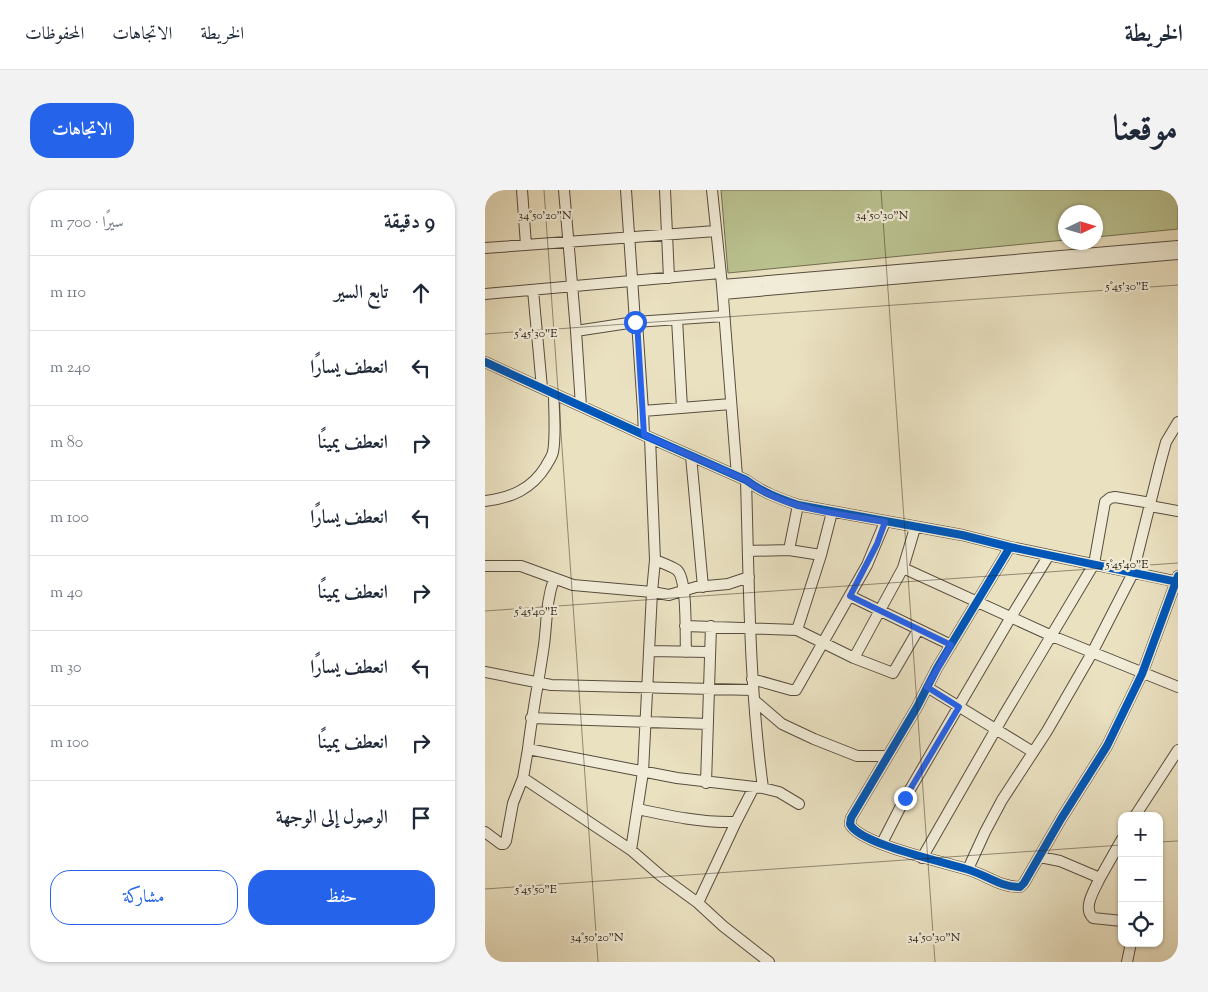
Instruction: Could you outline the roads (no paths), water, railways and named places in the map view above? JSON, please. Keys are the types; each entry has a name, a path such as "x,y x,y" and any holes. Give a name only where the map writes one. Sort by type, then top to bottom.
{"street":[{"path":"522,190 526,245"},
{"path":"564,190 581,406"},
{"path":"625,190 630,237 631,281 647,436 655,560 643,772 631,850"},
{"path":"665,190 669,278"},
{"path":"698,903 736,822 759,787 749,627 748,551 731,404 712,190"},
{"path":"485,248 716,231"},
{"path":"722,290 1178,246"},
{"path":"722,290 1178,254"},
{"path":"485,294 720,273"},
{"path":"533,290 542,388"},
{"path":"576,331 636,322 724,316"},
{"path":"677,319 682,408"},
{"path":"485,362 741,478 772,496 798,505 915,528 963,535 1133,573 1177,580 1142,674 1107,746 1093,772 1061,819 1040,857 1020,887 1003,886 968,869 922,858 882,843 853,829 850,824 851,818 1010,547"},
{"path":"485,501 510,496 526,489 544,469 553,451 555,394"},
{"path":"643,411 731,404"},
{"path":"968,869 1002,800 1093,653 1133,573 1151,505 1159,464 1166,442 1178,422"},
{"path":"691,456 703,587"},
{"path":"922,858 995,730 1094,564 1103,508 1107,499 1115,497 1178,511"},
{"path":"789,550 798,505"},
{"path":"797,630 821,555 832,512"},
{"path":"752,679 796,690 850,596 877,544 885,522"},
{"path":"854,658 903,568 915,528"},
{"path":"748,551 789,550 821,555"},
{"path":"882,843 905,798 1049,555"},
{"path":"655,560 677,571 685,592 686,652"},
{"path":"485,566 521,566 573,585 652,592 665,595 703,587 720,586 749,577"},
{"path":"903,568 979,601 1052,636 1178,687"},
{"path":"485,832 498,843 504,844 513,803 523,778 543,645 547,605 554,579"},
{"path":"850,596 951,645"},
{"path":"685,626 797,630 854,658 893,673 918,630"},
{"path":"706,783 711,626"},
{"path":"649,651 709,652"},
{"path":"485,672 551,685 709,689 753,695 774,719 814,739 857,756 888,756"},
{"path":"927,687 1033,752"},
{"path":"531,718 708,724"},
{"path":"528,749 706,783 759,787 779,792 799,804"},
{"path":"1138,812 1178,750"},
{"path":"523,778 631,850 769,962"},
{"path":"638,809 695,820 736,822"},
{"path":"1118,846 1099,878 1089,904 1090,916 1093,918 1118,921"},
{"path":"1040,857 1060,861 1099,878"},
{"path":"1127,962 1130,947"}]}
